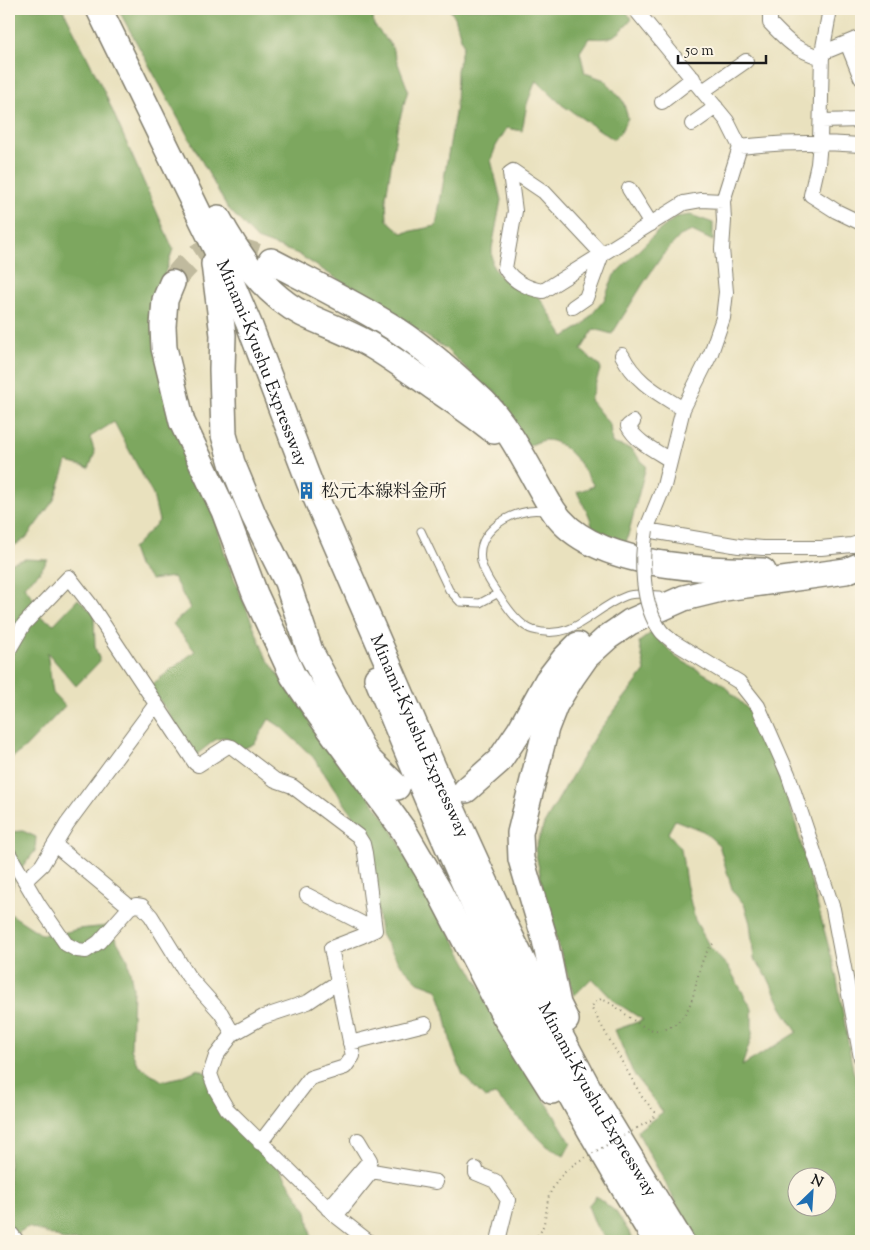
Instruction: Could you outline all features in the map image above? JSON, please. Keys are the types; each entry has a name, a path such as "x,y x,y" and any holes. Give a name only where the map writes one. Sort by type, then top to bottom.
{"highway":[{"name":"Minami-Kyushu Expressway","path":"99,9 222,261 249,324 310,484 368,614 432,766 505,925 545,1007 592,1093 682,1241"},
{"path":"103,9 145,81 231,242 262,282 285,303 302,314 348,333 373,346 469,412 515,452 549,502 577,534 614,553 652,562 733,570 770,571 817,569 861,564"},
{"name":"Minami-Kyushu Expressway","path":"199,211 256,392 417,777 526,1012 574,1102 656,1241"},
{"path":"214,260 223,335 224,435 232,463 254,516 287,582 310,651 368,758 397,786"},
{"path":"271,261 380,320 427,352 486,404 510,436 549,502"},
{"path":"172,283 165,300 164,348 182,422 224,511 255,594 293,676 404,831 438,889 504,1016 647,1241"},
{"path":"651,1192 558,1004 545,940 521,859 520,833 546,728 555,705 586,657 630,622 684,598 725,588 846,571 861,564"},
{"path":"466,790 499,761 520,730 547,681 570,653 600,627 646,600 660,595 711,584 777,582"}],"street":[{"path":"635,9 727,121 740,147 722,201 724,220 722,249 726,292 722,318 711,352 683,409 664,486 646,530 643,549 647,598 661,631 672,641 739,682 758,706 788,774 833,909 861,1058"},
{"path":"770,9 770,23 790,44 802,51 822,56 847,42 861,37"},
{"path":"830,9 822,56 818,164 811,195 836,211 861,223"},
{"path":"847,42 861,78"},
{"path":"703,91 746,61"},
{"path":"662,102 693,78"},
{"path":"692,124 716,107"},
{"path":"820,122 861,120"},
{"path":"740,147 787,142 861,145"},
{"path":"602,254 544,192 513,171 510,173 515,211 505,268 509,275 532,289 543,291 684,203 700,200 722,201"},
{"path":"629,189 651,224"},
{"path":"573,307 586,298 602,254"},
{"path":"622,355 629,369 640,381 683,409"},
{"path":"633,422 628,426 631,433 670,460"},
{"path":"646,530 739,546 764,548 821,548 861,542"},
{"path":"9,650 24,624 68,578 90,604 198,766 228,746 232,747 275,780 292,786 358,836 363,844 365,854 375,930"},
{"path":"25,881 42,864 66,824 156,704"},
{"path":"55,845 130,907"},
{"path":"9,854 39,905 66,944 77,950 86,951 98,942 130,907 142,906 151,916 188,976 220,1013 233,1034"},
{"path":"307,895 375,930"},
{"path":"260,1143 310,1078 345,1067 353,1056 331,948 375,930"},
{"path":"338,982 308,1002 263,1017 233,1034 216,1056 210,1074 216,1090 227,1109 332,1212 368,1241"},
{"path":"350,1043 425,1024"},
{"path":"332,1212 370,1160 358,1140"},
{"path":"476,1169 476,1173 494,1181 508,1200 499,1239"},
{"path":"332,1212 372,1171 436,1182"},
{"path":"9,1235 14,1241"}],"lane":[{"path":"549,502 530,511 504,519 488,532 481,549 481,560 497,594 521,623 531,629 557,633 571,629 612,602 629,595 660,595"},
{"path":"420,531 449,590 460,602 480,603 497,594"}],"path":[{"path":"9,19 12,9"},
{"path":"499,1239 523,1239 537,1236 542,1231 549,1196 555,1183 568,1168 653,1119 655,1112 642,1097 592,1009 593,1004 601,999 648,1028 661,1031 669,1027 682,1017 689,1007 704,956 713,944"}],"green space":[{"path":"9,9 63,9 103,89 173,249 156,300 226,558 266,657 387,821 532,1079 571,1143 564,1156 547,1146 495,1095 485,1098 463,1075 452,1048 443,1005 437,989 418,982 399,963 380,933 370,841 313,757 281,727 269,719 255,743 243,749 226,737 215,740 196,755 150,686 195,651 173,624 190,608 173,577 151,580 138,566 132,549 159,521 153,495 114,422 90,437 95,453 89,468 67,462 54,500 26,538 14,546 9,545"},
{"path":"118,9 372,9 374,25 391,45 408,90 397,129 386,197 387,220 402,233 436,226 456,107 457,70 463,45 455,17 449,9 624,9 632,19 622,30 609,38 589,38 580,52 585,73 605,80 623,101 628,118 620,133 613,139 562,105 536,80 527,104 522,131 507,128 496,146 491,160 501,200 492,248 492,265 501,278 516,289 537,293 564,337 583,325 604,300 614,275 655,234 676,217 691,215 713,223 713,241 692,231 680,236 662,256 612,334 594,329 581,350 601,367 590,400 610,425 612,443 631,449 646,466 626,543 593,531 590,518 577,492 594,486 574,457 567,450 552,441 544,440 526,447 474,376 445,348 298,254 257,239 227,207"},
{"path":"25,559 48,560 38,574 24,586 35,601 41,617 54,624 78,599 94,614 95,647 100,661 76,686 47,652 53,693 65,706 25,748 9,760 9,564"},
{"path":"652,632 677,658 721,683 750,711 773,761 794,818 836,974 853,1070 861,1095 861,1241 697,1241 637,1131 663,1112 634,1075 615,1030 643,1020 614,1001 592,978 574,996 547,909 535,849 544,824 595,736 645,671 639,642","holes":["675,820 703,831 719,845 733,892 744,904 750,923 754,959 768,978 782,1008 797,1032 742,1066 752,1036 752,1009 729,968 711,949 695,920 686,883 681,848 668,833"]},
{"path":"23,831 36,837 35,851 15,877 12,890 9,890 9,832"},
{"path":"9,913 41,934 59,934 78,929 108,926 128,960 133,988 131,1049 137,1064 162,1081 181,1077 198,1069 212,1076 226,1111 266,1148 307,1211 312,1241 64,1241 28,1227 16,1234 9,1226"},
{"path":"596,1196 616,1212 635,1241 608,1241 596,1226 588,1206"}],"tunnel":[{"path":"172,283 194,259 204,252 215,249 240,251 271,261"}],"place":[{"name":"松元本線料金所","path":"307,491"}]}
